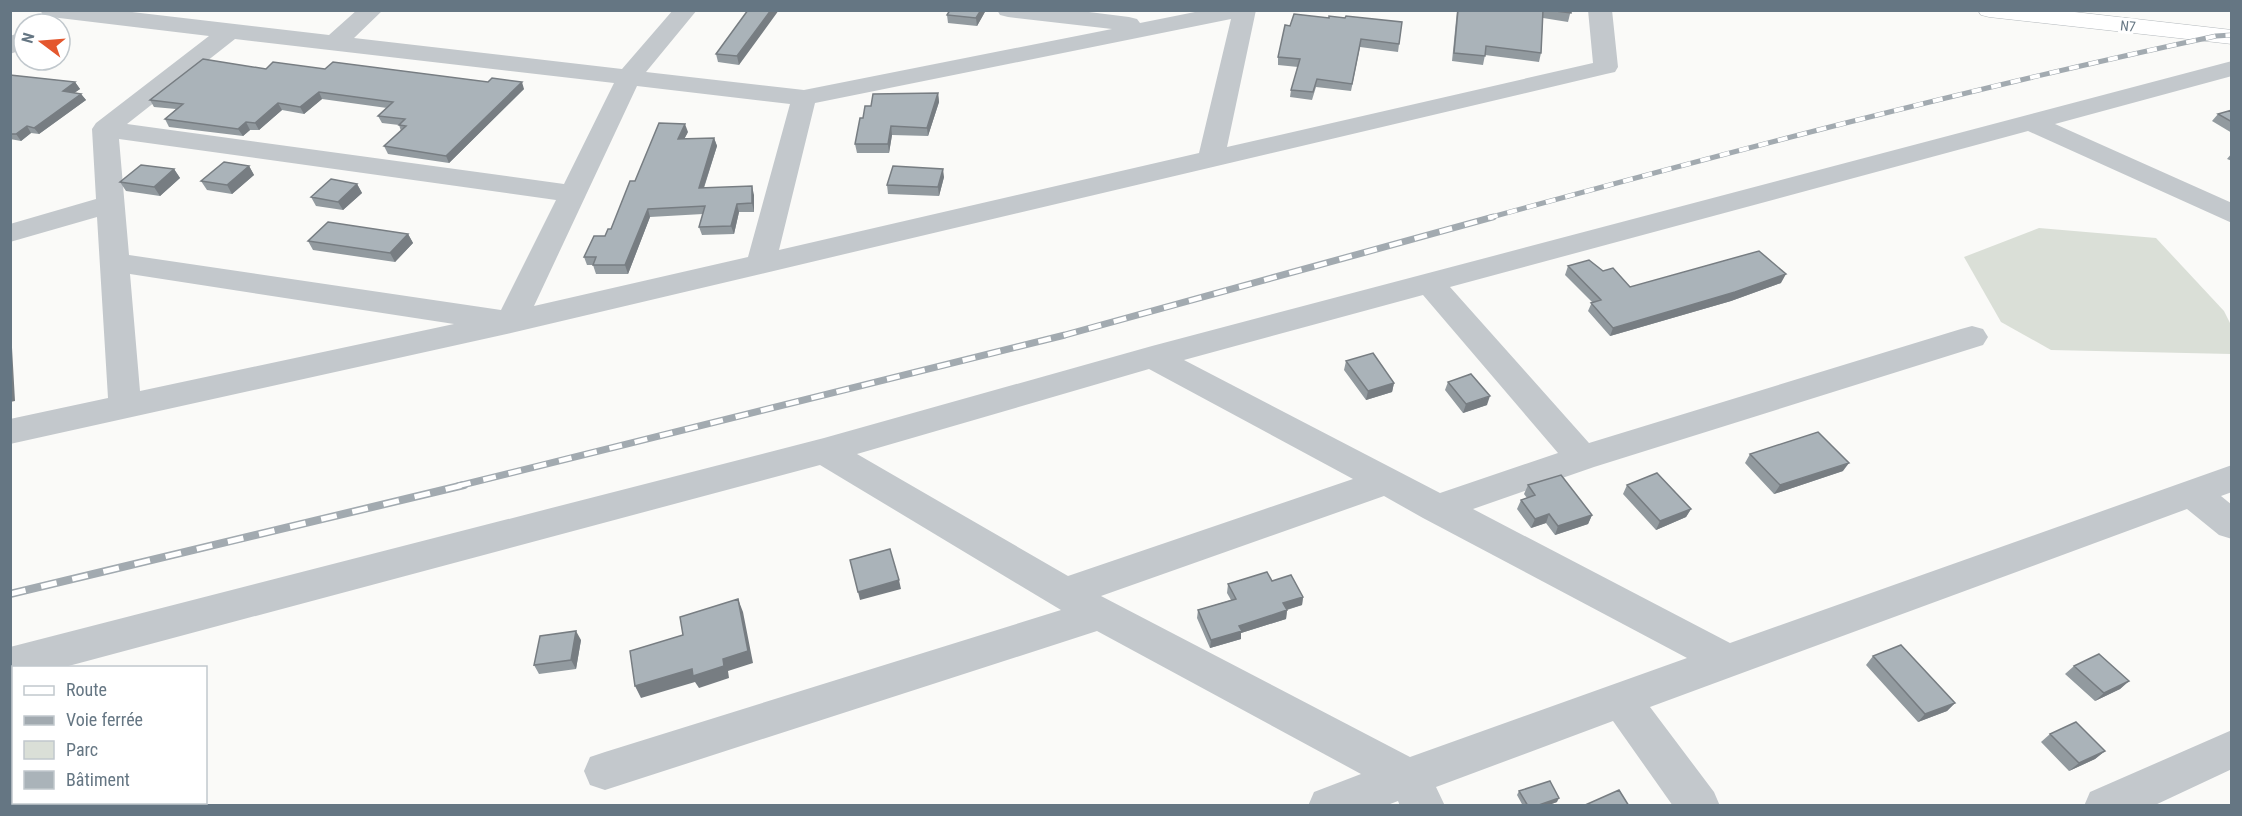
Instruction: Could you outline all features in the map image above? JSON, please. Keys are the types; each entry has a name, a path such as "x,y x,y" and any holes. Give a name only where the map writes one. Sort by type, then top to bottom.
{"main road":[{"name":"N7","path":"1989,10 2226,39"}],"street":[{"path":"334,43 372,10"},
{"path":"512,322 629,77 686,10"},
{"path":"1008,10 1160,27"},
{"path":"72,16 230,31 804,98 1244,10 1211,159"},
{"path":"10,432 512,322 1606,67 1600,10"},
{"path":"105,129 230,31"},
{"path":"10,664 824,451 1152,357 2232,68"},
{"path":"761,264 804,98"},
{"path":"2030,122 2232,214"},
{"path":"105,129 573,194"},
{"path":"105,129 125,407"},
{"path":"10,233 110,204"},
{"path":"114,262 512,322"},
{"path":"1430,283 1582,458"},
{"path":"1436,508 1582,458 1972,337"},
{"path":"1152,357 1728,661"},
{"path":"824,451 1067,592 1100,614 1415,791"},
{"path":"1329,806 1415,791 1621,700 2232,478"},
{"path":"1067,592 1386,481"},
{"path":"2191,492 2232,525"},
{"path":"605,771 1100,614"},
{"path":"1621,700 1699,806"},
{"path":"2105,806 2232,749"}],"green space":[{"path":"2039,228 2156,238 2224,311 2231,325 2231,354 2051,350 2001,322 1964,257"}],"building":[{"path":"748,10 771,10 737,56 716,54"},
{"path":"950,10 981,10 976,18 947,15"},
{"path":"1458,10 1543,10 1541,53 1486,46 1485,56 1454,53"},
{"path":"1547,10 1571,10 1571,13"},
{"path":"1294,14 1329,18 1329,16 1345,18 1346,16 1402,22 1399,44 1361,39 1352,84 1317,79 1313,92 1291,90 1300,59 1278,57 1285,25 1290,26"},
{"path":"203,59 266,69 273,62 325,69 333,62 488,82 492,78 522,82 446,156 384,146 406,126 399,125 405,119 378,116 393,102 319,92 300,107 278,103 255,123 246,122 238,129 165,119 183,104 150,100"},
{"path":"10,75 75,82 63,91 81,94 34,128 27,126 16,134 10,134"},
{"path":"938,93 927,128 891,126 888,144 855,144 860,118 863,118 865,106 871,106 873,94"},
{"path":"2232,110 2232,122 2218,114"},
{"path":"659,123 685,124 678,139 714,138 699,188 752,186 752,203 737,204 731,226 699,227 705,206 648,209 625,265 593,265 596,257 584,257 594,236 605,236 608,229 611,229 630,181 635,181"},
{"path":"224,162 249,166 227,185 201,181"},
{"path":"141,165 174,169 154,187 120,182"},
{"path":"893,166 943,169 938,187 887,185"},
{"path":"331,179 357,184 338,202 311,197"},
{"path":"328,222 408,234 390,253 308,241"},
{"path":"1759,251 1786,274 1735,292 1613,328 1591,303 1601,300 1568,266 1589,260 1603,271 1613,268 1630,287"},
{"path":"1373,353 1394,383 1368,391 1346,361"},
{"path":"1471,374 1490,396 1466,404 1448,382"},
{"path":"1818,432 1849,463 1780,485 1750,454"},
{"path":"1657,473 1691,509 1660,521 1627,485"},
{"path":"1561,475 1592,515 1558,526 1549,514 1535,519 1521,500 1535,495 1528,485"},
{"path":"890,549 899,580 858,592 850,560"},
{"path":"1267,572 1272,581 1291,575 1303,597 1283,603 1287,610 1239,626 1242,631 1211,640 1198,610 1236,599 1228,584"},
{"path":"738,599 748,651 723,659 724,666 693,676 692,669 635,686 630,651 683,635 680,617"},
{"path":"576,631 571,660 534,665 540,636"},
{"path":"1901,645 1955,703 1925,714 1873,656"},
{"path":"2099,654 2129,681 2104,693 2074,666"},
{"path":"2076,722 2105,751 2079,763 2050,734"},
{"path":"1550,781 1559,798 1536,806 1528,806 1519,791"},
{"path":"1619,790 1629,806 1583,806"}],"railway":[{"path":"1488,218 1942,99 2124,56 2216,36 2232,35"},
{"path":"458,486 1065,335 1493,217"},
{"path":"10,594 464,485"}]}
